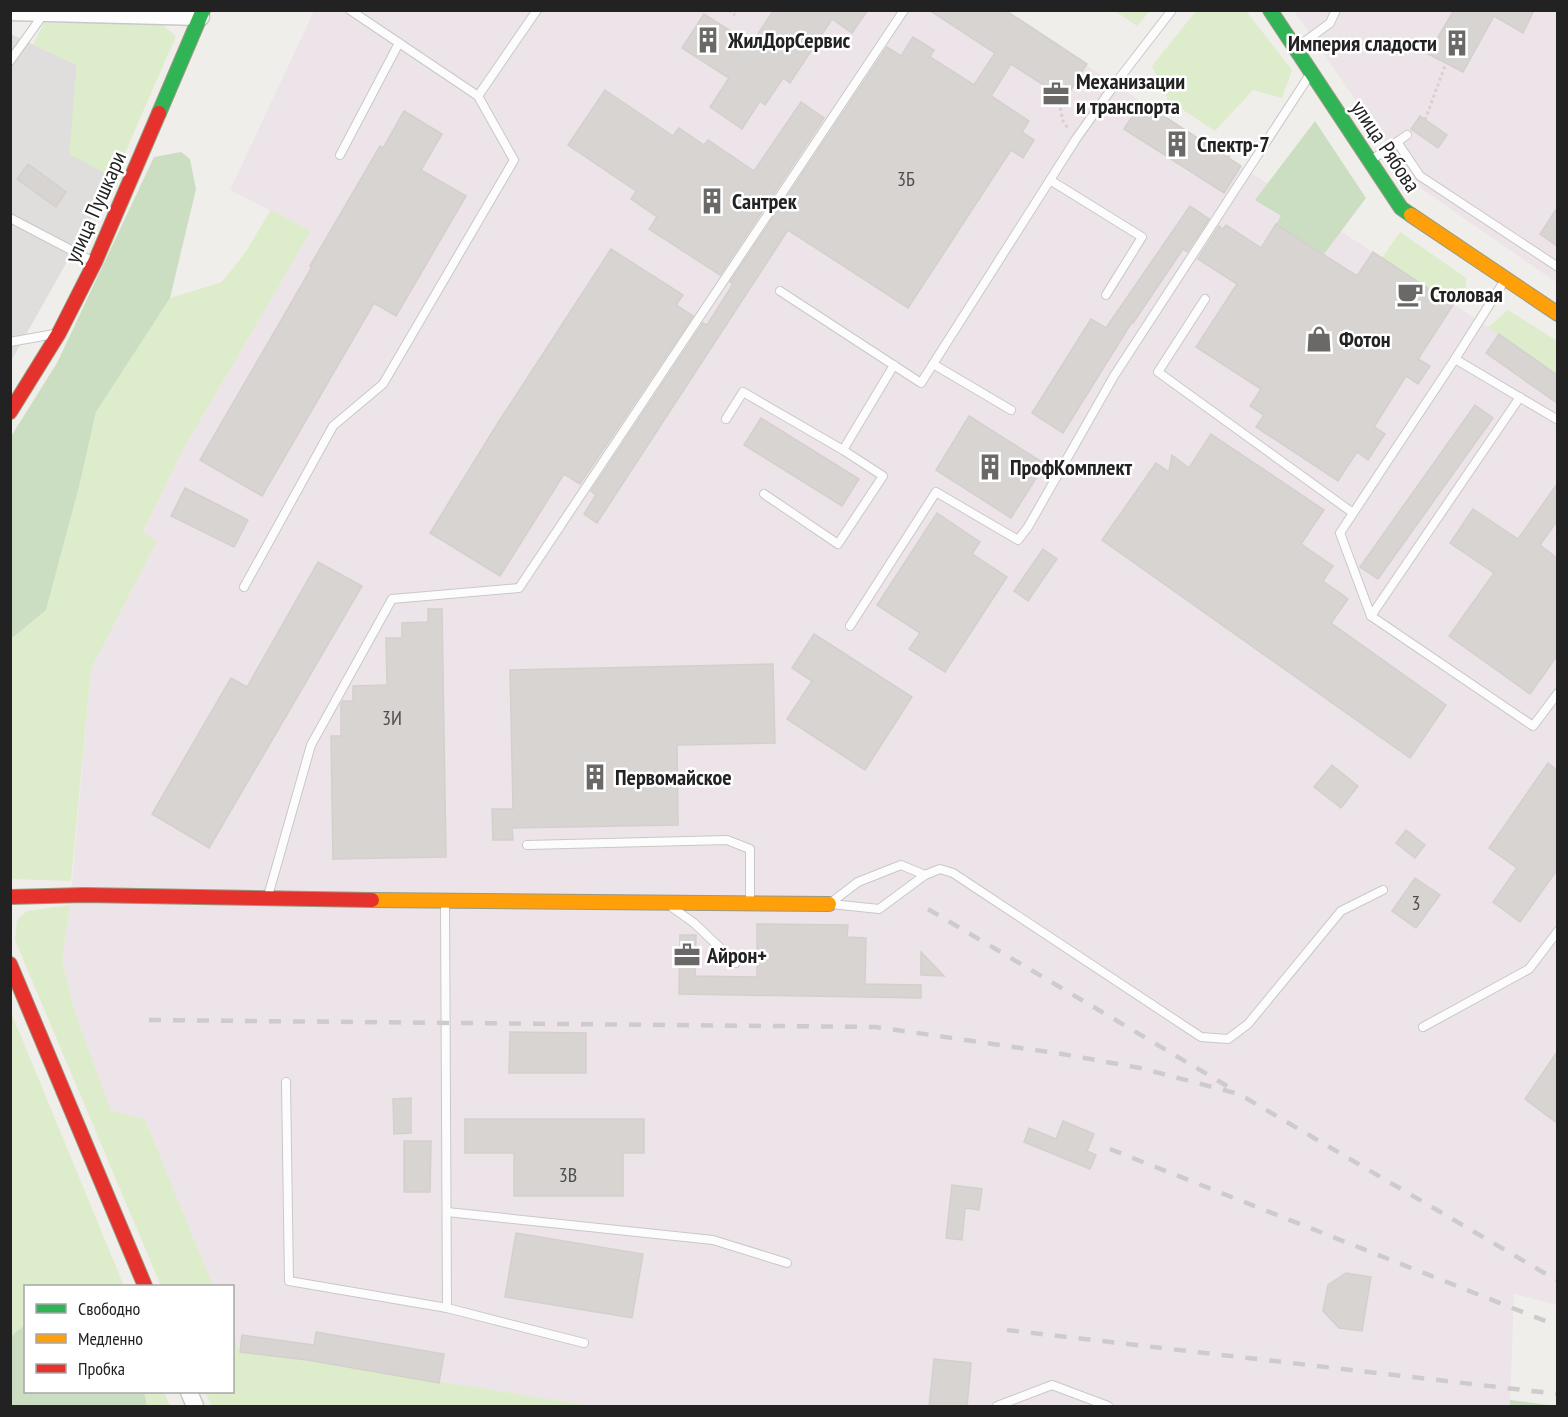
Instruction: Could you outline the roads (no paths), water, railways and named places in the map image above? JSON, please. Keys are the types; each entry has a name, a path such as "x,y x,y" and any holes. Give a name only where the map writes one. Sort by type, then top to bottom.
{"street":[{"name":"улица Рябова","path":"1270,10 1401,208 1557,314"},
{"path":"10,12 202,14"},
{"name":"улица Пушкари","path":"10,412 59,333 95,262 202,14"},
{"path":"10,897 84,895 829,904"},
{"path":"10,964 144,1285"},
{"path":"189,1393 195,1407"}],"lane":[{"path":"244,587 333,426 383,384 514,160 478,96 350,10"},
{"path":"478,96 537,10"},
{"path":"267,898 311,745 392,599 519,588 904,10"},
{"path":"780,291 921,383 1076,139 1172,10"},
{"path":"1295,49 1330,23 1336,10"},
{"path":"10,61 45,11"},
{"path":"340,155 399,43"},
{"path":"850,626 936,492 1018,540 1028,527 1114,376 1256,161 1311,73"},
{"path":"1370,162 1407,135"},
{"path":"1397,142 1420,176 1557,267"},
{"path":"1050,180 1142,237 1106,294"},
{"path":"10,218 95,262"},
{"path":"1505,280 1340,533 1371,616 1533,726 1557,693"},
{"path":"1205,299 1158,372 1353,513"},
{"path":"10,342 59,333"},
{"path":"1455,359 1557,420"},
{"path":"933,364 1011,410"},
{"path":"843,450 894,365"},
{"path":"726,418 743,392 883,476 838,544 765,494"},
{"path":"1371,616 1520,397"},
{"path":"527,845 727,840 750,849 750,904"},
{"path":"829,904 858,882 901,865 925,875"},
{"path":"829,904 879,909 925,875 940,869 953,873 1201,1037 1228,1039 1248,1024 1341,911 1383,890"},
{"path":"446,901 447,1308"},
{"path":"667,903 694,923 736,963"},
{"path":"1423,1027 1529,969 1557,931"},
{"path":"286,1082 290,1281 447,1308 584,1342"},
{"path":"447,1212 713,1240 787,1263"},
{"path":"998,1407 1052,1385 1108,1407"}],"railway":[{"path":"928,909 1227,1086"},
{"path":"149,1020 876,1027 1062,1054 1140,1068 1239,1094 1558,1281"},
{"path":"1110,1149 1558,1326"},
{"path":"1007,1330 1558,1394"}],"place":[{"name":"ЖилДорСервис","path":"708,40"},
{"name":"Империя сладости","path":"1457,43"},
{"name":"Механизации и транспорта","path":"1056,94"},
{"name":"Спектр-7","path":"1177,144"},
{"name":"Сантрек","path":"712,201"},
{"name":"Столовая","path":"1410,294"},
{"name":"Фотон","path":"1319,339"},
{"name":"ПрофКомплект","path":"990,467"},
{"name":"Первомайское","path":"595,777"},
{"name":"Айрон+","path":"687,955"}]}
